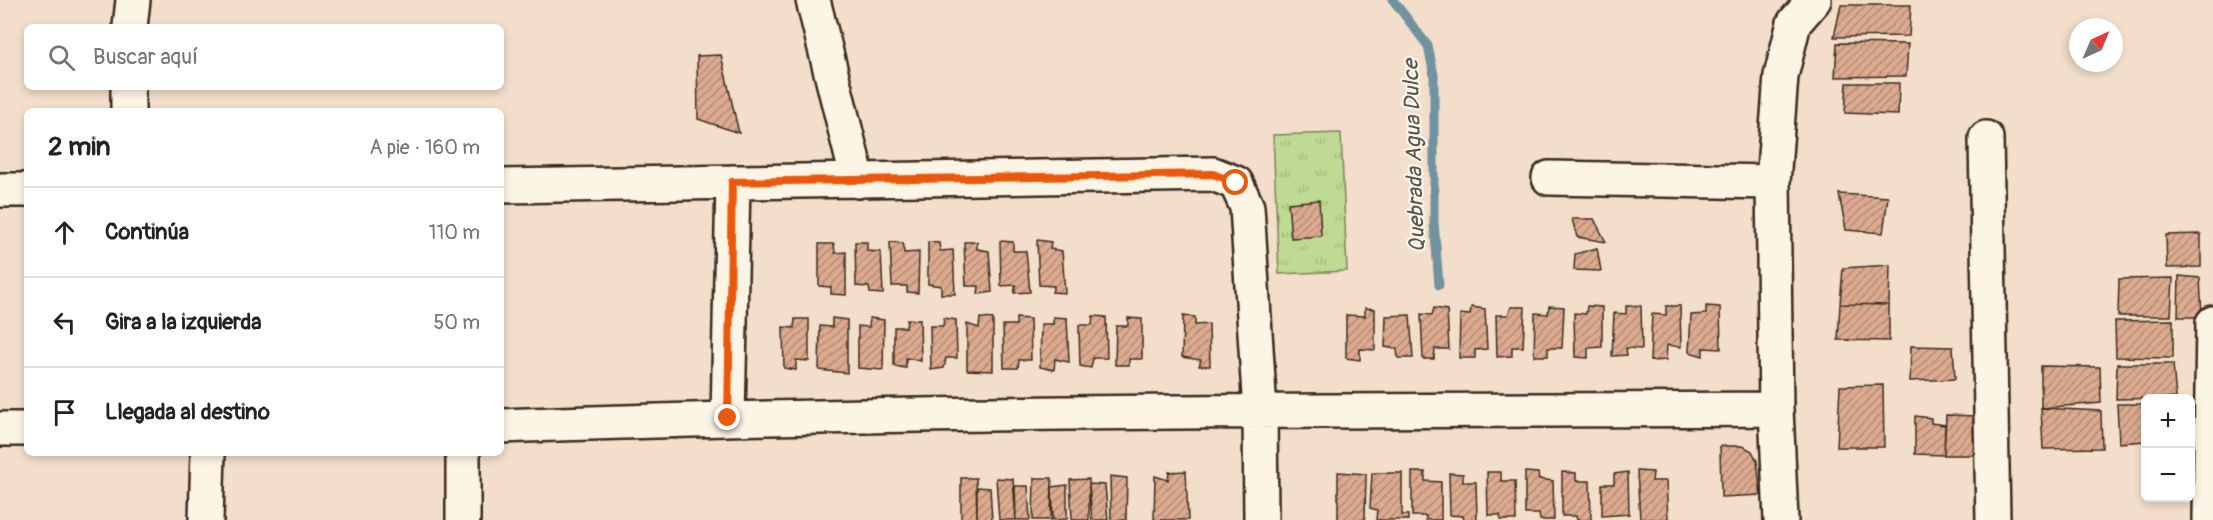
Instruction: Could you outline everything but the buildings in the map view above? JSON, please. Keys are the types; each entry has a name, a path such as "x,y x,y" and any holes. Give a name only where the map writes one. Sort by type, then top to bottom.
{"street":[{"path":"130,24 133,0"},
{"path":"813,0 858,181"},
{"path":"1781,520 1776,409 1773,182 1781,76 1794,23 1814,0"},
{"path":"128,108 129,90"},
{"path":"1986,138 1993,520"},
{"path":"504,186 1213,174 1236,183 1247,207 1260,411 1261,520"},
{"path":"1549,178 1773,182"},
{"path":"728,418 732,182"},
{"path":"0,190 24,190"},
{"path":"2210,520 2213,323"},
{"path":"504,426 728,418 1260,411 1776,409"},
{"path":"0,429 24,429"},
{"path":"206,520 208,456"},
{"path":"463,456 463,520"}],"green space":[{"path":"1341,133 1347,271 1279,274 1273,135"}],"waterway":[{"name":"Quebrada Agua Dulce","path":"1393,0 1428,46 1434,75 1434,222 1439,285"}],"route":[{"path":"728,418 732,182 1213,174 1236,183"}]}
